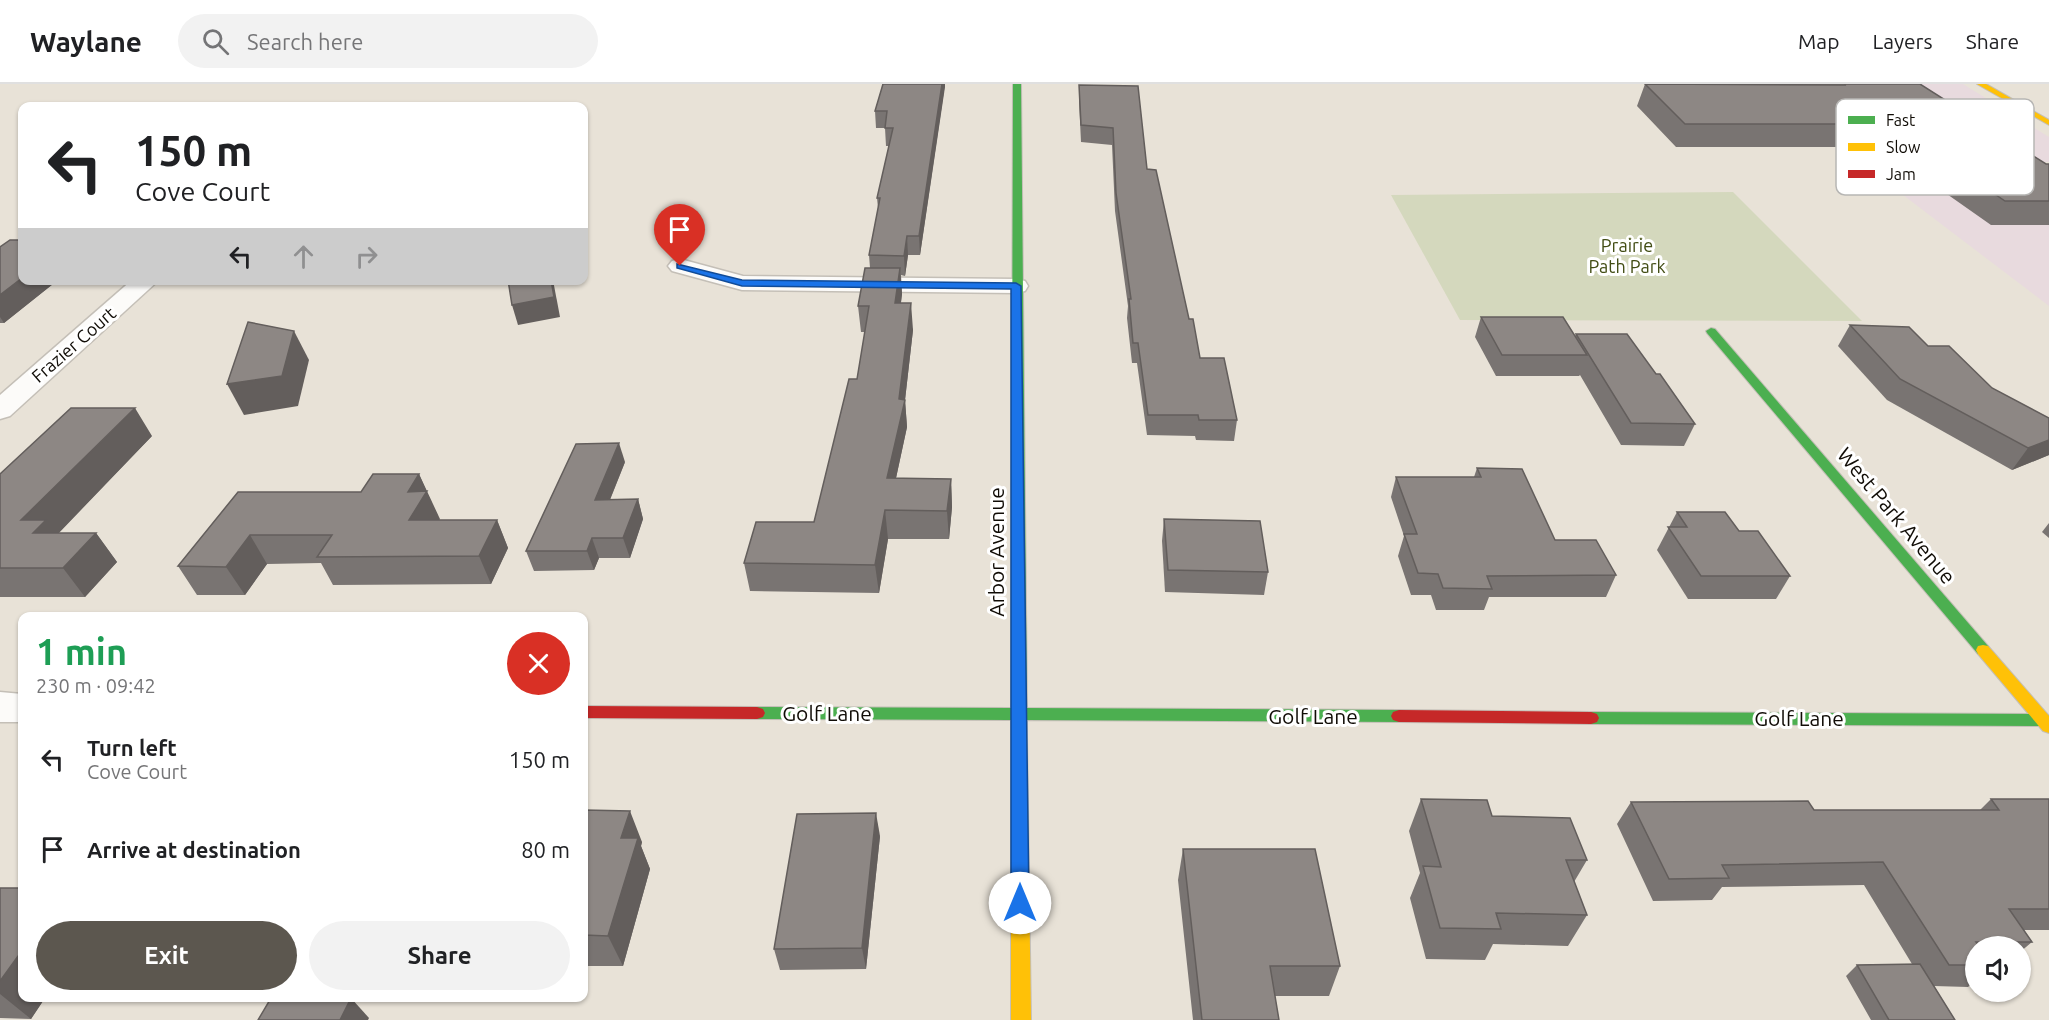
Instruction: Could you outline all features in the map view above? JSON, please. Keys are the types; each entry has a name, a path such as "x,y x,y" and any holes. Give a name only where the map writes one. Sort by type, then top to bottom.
{"street":[{"name":"Arbor Avenue","path":"1017,84 1019,168 1016,286 1021,1020"},
{"path":"1981,84 2007,99"},
{"path":"2034,114 2049,123"},
{"path":"680,266 742,283 1016,286"},
{"name":"Frazier Court","path":"0,410 141,285"},
{"name":"West Park Avenue","path":"1711,331 2046,724"},
{"path":"0,707 18,708"},
{"name":"Golf Lane","path":"588,712 2046,724"}],"shaded area":[{"path":"1794,84 1963,84 1987,99 1836,99 1836,114"},
{"path":"2034,128 2049,137 2049,162 2034,162"},
{"path":"2034,180 2049,180 2049,306 1903,195 2034,195"}],"green space":[{"name":"Prairie Path Park","path":"1733,192 1862,321 1460,320 1391,195"}],"building":[{"path":"883,84 942,84 919,236 907,236 904,256 869,255 880,198 877,198 893,128 885,128 887,111 875,111"},
{"path":"1645,84 1920,84 1944,99 1836,99 1836,124 1685,124"},
{"path":"1079,85 1138,86 1147,169 1156,170 1189,319 1193,319 1200,358 1224,358 1237,420 1199,420 1198,415 1148,415 1138,343 1133,343 1129,299 1131,299 1116,193 1113,128 1081,125"},
{"path":"2034,156 2049,164 2049,201 2005,201 1996,195 2034,195"},
{"path":"10,240 18,240 18,281 0,295 0,247"},
{"path":"865,268 900,268 895,303 911,303 899,399 905,400 887,478 951,479 947,511 885,510 875,565 744,563 756,522 814,522 849,379 857,379 869,306 858,306"},
{"path":"509,285 552,285 554,297 512,305"},
{"path":"1481,317 1563,317 1587,355 1502,355"},
{"path":"248,322 294,331 282,376 227,384"},
{"path":"1850,325 1909,327 1928,346 1949,346 1992,388 2049,418 2049,440 2028,448 1900,379"},
{"path":"1576,334 1627,334 1656,374 1660,374 1695,424 1631,423"},
{"path":"71,408 135,408 21,520 46,520 33,533 96,533 63,568 0,568 0,474"},
{"path":"619,443 595,500 638,499 623,538 592,538 587,551 526,551 576,444"},
{"path":"1477,468 1522,469 1555,540 1596,540 1616,575 1487,576 1492,589 1443,588 1438,574 1418,573 1404,534 1417,534 1396,477 1481,477"},
{"path":"373,474 419,474 408,492 427,491 409,520 497,520 479,556 317,557 332,535 250,535 226,567 178,566 238,492 361,492"},
{"path":"1677,512 1725,512 1739,531 1758,531 1790,576 1701,576 1668,527 1687,527"},
{"path":"1164,519 1260,521 1268,572 1168,570"},
{"path":"1421,799 1487,800 1492,816 1570,818 1587,860 1566,860 1587,915 1496,913 1501,929 1440,928 1423,866 1441,867"},
{"path":"1991,799 2049,799 2049,909 2009,909 2028,936 1965,936 1965,965 1949,965 1883,862 1722,865 1729,878 1669,879 1631,802 1808,801 1814,810 1999,810"},
{"path":"588,810 630,811 621,838 638,838 608,936 588,935"},
{"path":"876,813 862,948 774,949 797,814"},
{"path":"1183,849 1315,849 1340,966 1270,966 1279,1020 1202,1020"},
{"path":"0,888 18,888 18,956 0,981"},
{"path":"1920,964 1955,1020 1889,1020 1857,965"},
{"path":"269,1002 349,1002 340,1020 258,1020"}],"traffic: fast":[{"path":"1017,84 1019,737"},
{"path":"1711,331 1983,650"},
{"path":"757,713 1399,716"},
{"path":"1591,718 2043,720"}],"traffic: slow":[{"path":"1981,84 2007,99"},
{"path":"2034,114 2049,123"},
{"path":"1983,650 2049,727"},
{"path":"1019,737 1021,1020"}],"traffic: jam":[{"path":"588,712 757,713"},
{"path":"1399,716 1591,718"}],"route":[{"path":"680,266 742,283 1016,286 1020,903"}]}
